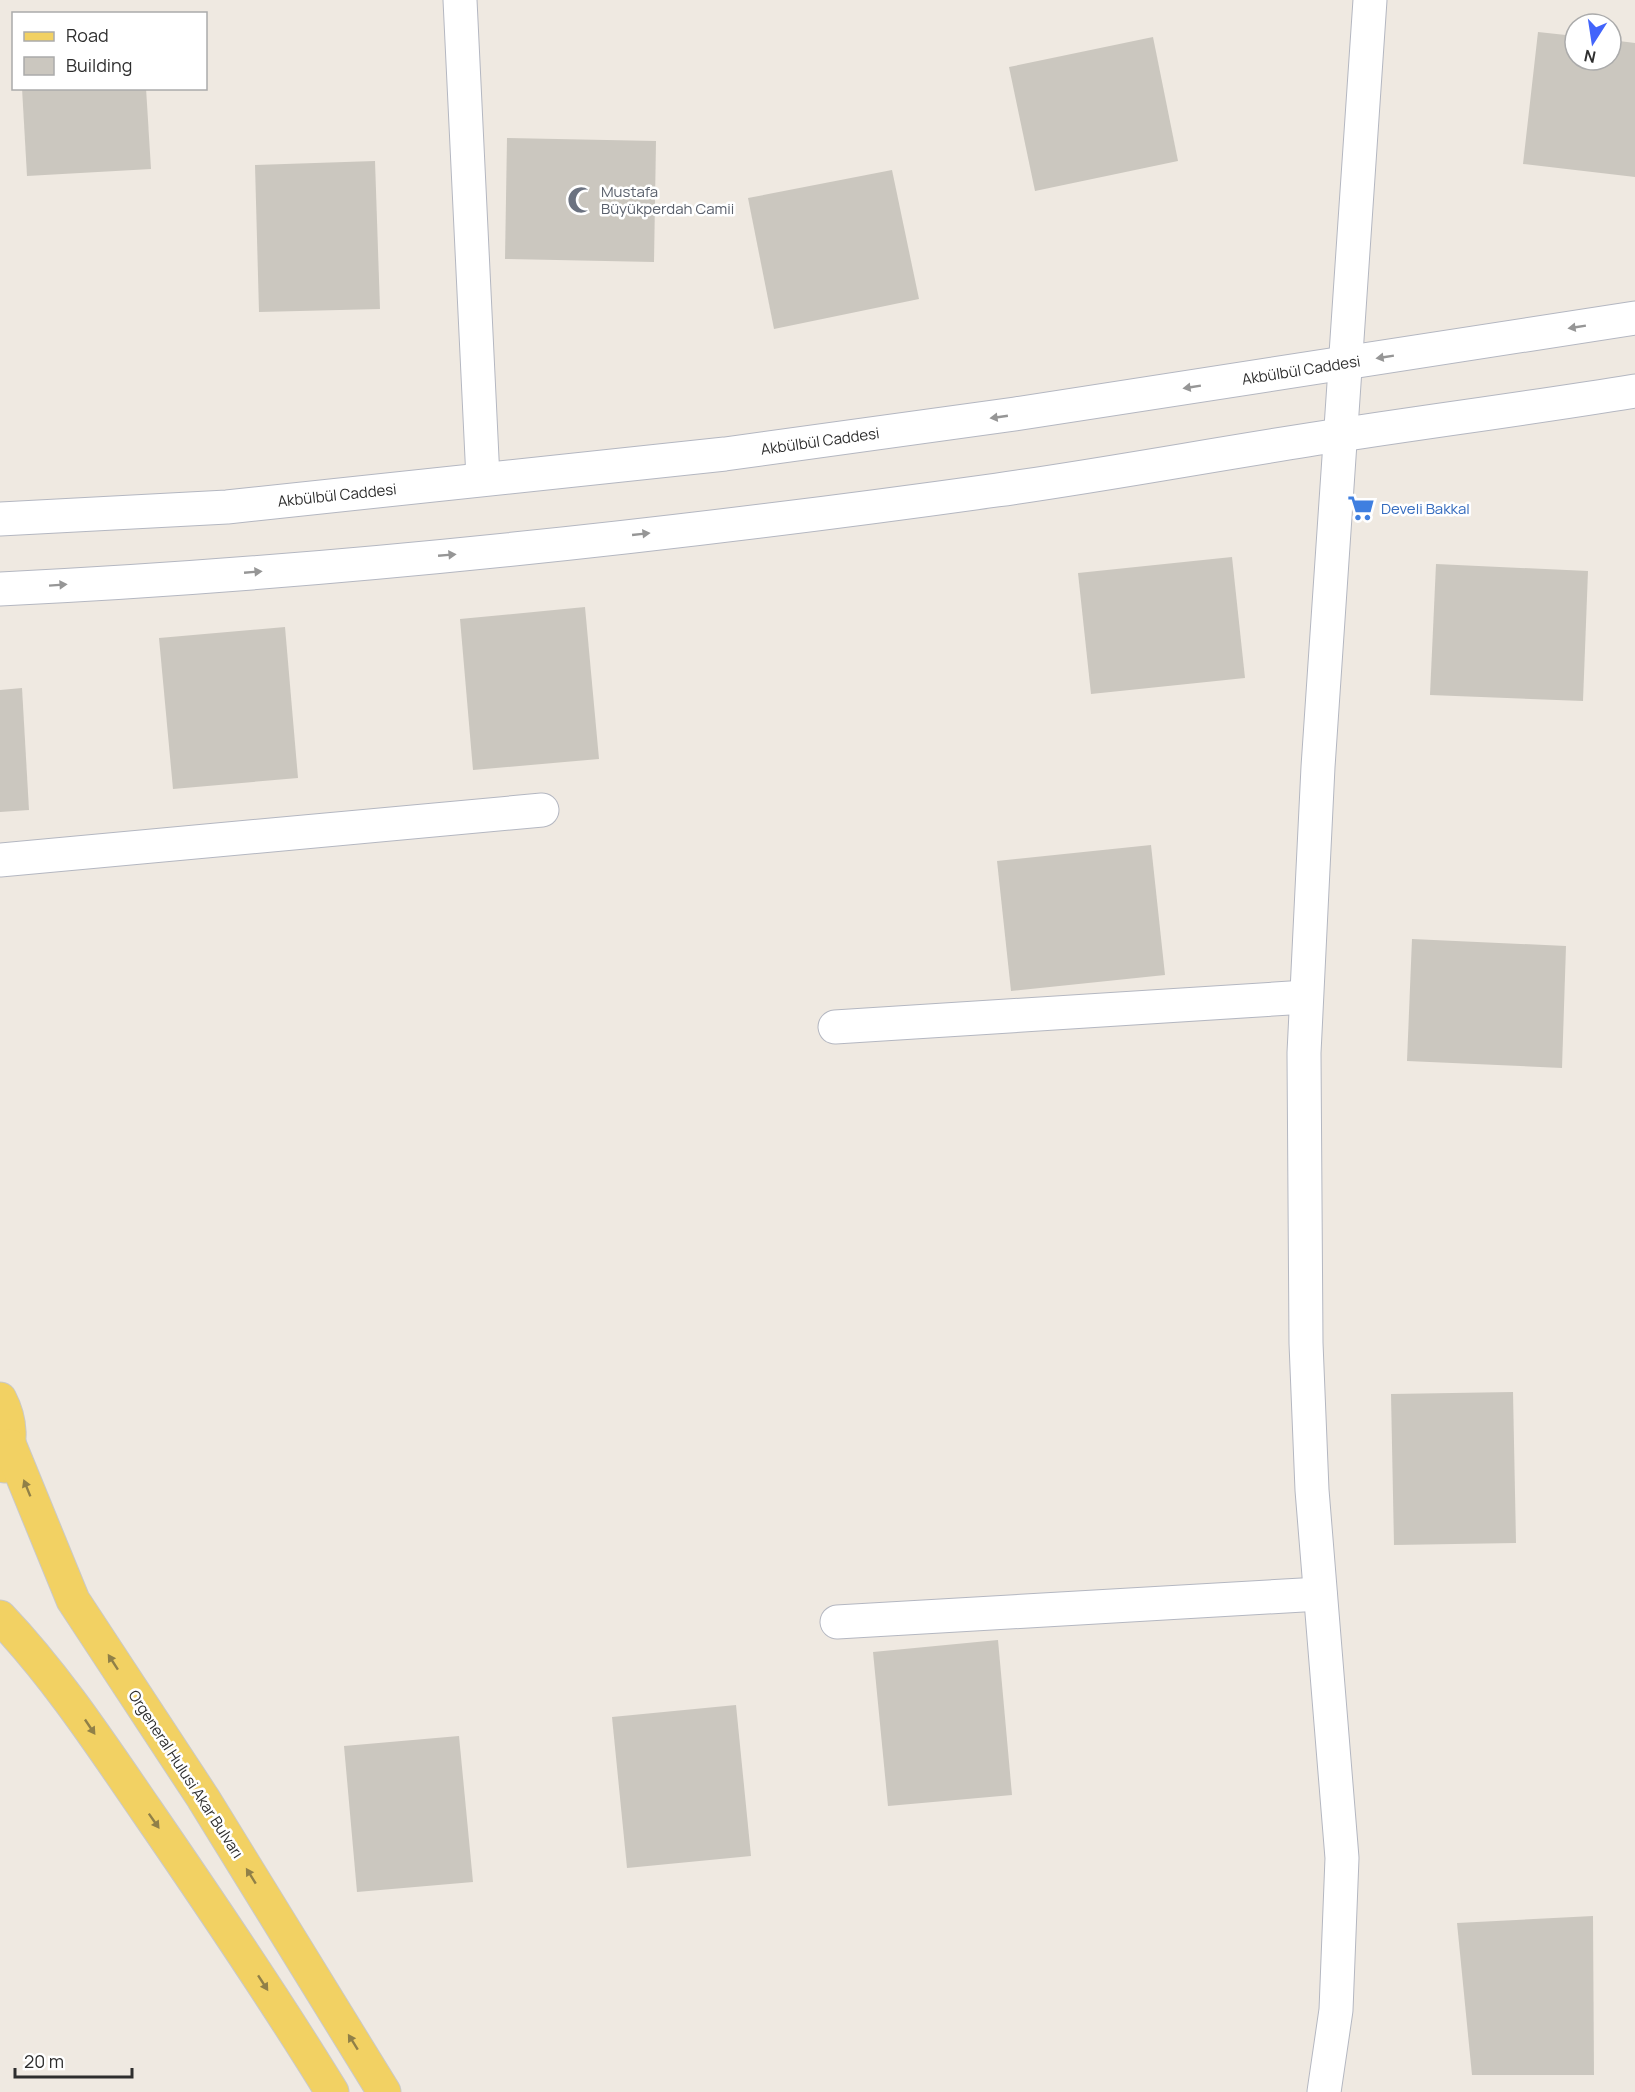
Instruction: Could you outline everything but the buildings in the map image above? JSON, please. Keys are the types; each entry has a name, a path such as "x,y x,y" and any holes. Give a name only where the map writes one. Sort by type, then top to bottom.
{"main road":[{"path":"0,1399 7,1416 10,1446 0,1476"},
{"name":"Orgeneral Hulusi Akar Bulvarı","path":"10,1446 73,1600 203,1798 384,2092"},
{"path":"0,1617 35,1654 87,1722 200,1887 332,2092"},
{"path":"0,1640 35,1654"}],"street":[{"path":"460,0 483,479"},
{"path":"1324,2092 1336,2010 1342,1858 1320,1594 1305,1332 1303,1197 1306,997 1340,435 1370,0"},
{"name":"Akbülbül Caddesi","path":"0,519 227,507 737,453 996,417 1635,318"},
{"path":"0,589 249,572 487,551 783,518 1032,484 1635,391"},
{"path":"0,860 542,810"},
{"path":"835,1027 1306,997"},
{"path":"837,1622 1320,1594"}],"place":[{"name":"Mustafa Büyükperdah Camii","path":"581,200"},
{"name":"Develi Bakkal","path":"1361,508"}]}
